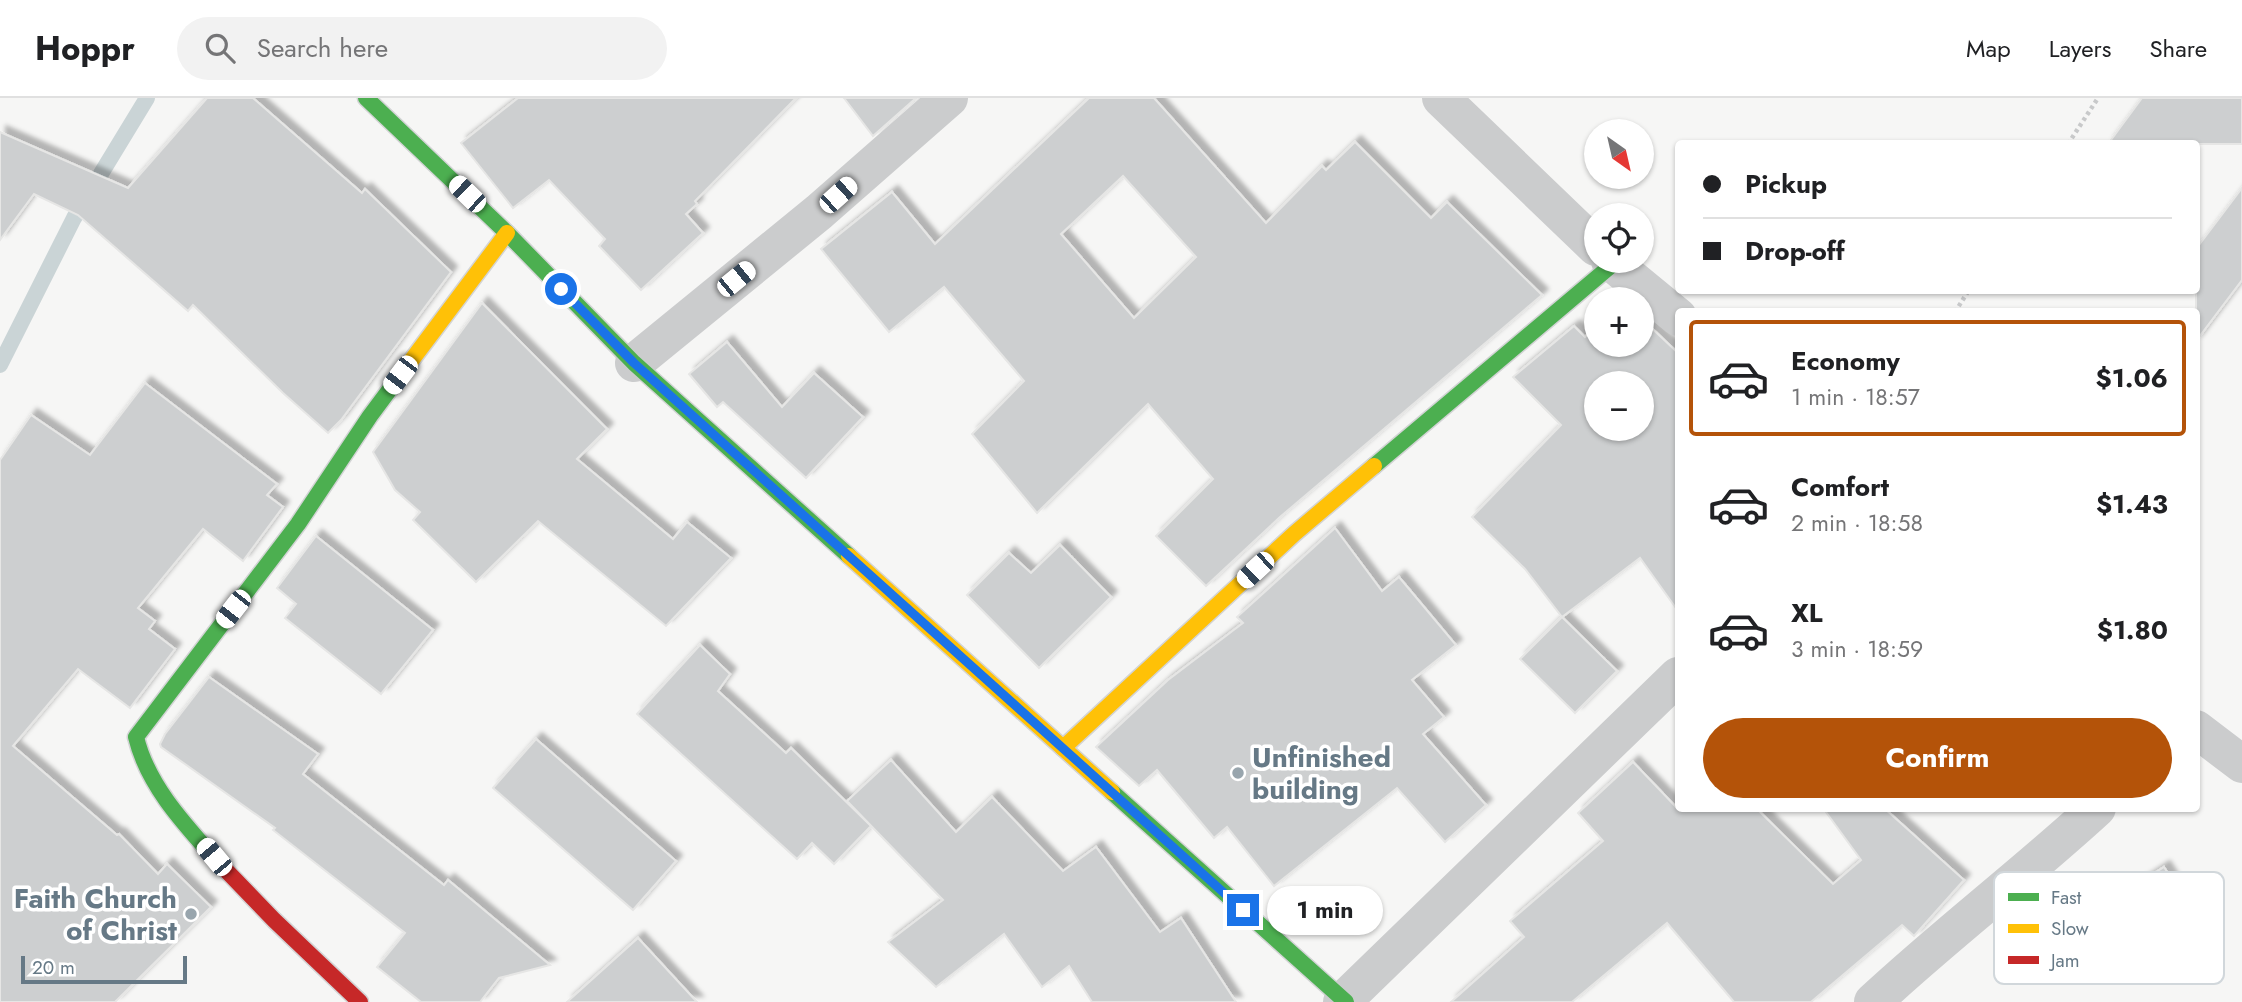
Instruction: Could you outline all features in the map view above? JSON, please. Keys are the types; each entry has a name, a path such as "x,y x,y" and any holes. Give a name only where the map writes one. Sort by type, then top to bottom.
{"street":[{"path":"366,98 507,233 634,363 1344,1001 1675,679"},
{"path":"634,363 819,212 949,98"},
{"path":"1441,98 1584,236"},
{"path":"359,1002 232,878 160,793 138,751 136,737 298,524 370,416 507,233"},
{"path":"1063,748 1294,534 1588,273"},
{"path":"1625,273 1675,314"},
{"path":"2200,732 2242,764"},
{"path":"2024,872 2093,812"},
{"path":"1873,1002 1926,953 1994,897"}],"path":[{"path":"2071,140 2098,98"}],"building":[{"path":"207,98 253,98 362,193 365,189 451,272 341,420 328,433 193,305 188,311 78,215 34,194 0,240 0,132 128,188"},
{"path":"518,98 796,98 695,201 697,204 686,214 703,233 641,290 599,246 605,239 549,180 513,208 461,143"},
{"path":"844,98 916,98 873,136"},
{"path":"1089,98 1154,98 1266,223 1322,166 1326,170 1355,142 1431,218 1447,202 1542,295 1280,517 1206,586 1156,536 1213,479 1148,404 1037,513 972,434 1024,381 944,287 889,332 821,249 892,192 935,244","holes":["1123,176 1196,257 1134,318 1061,234"]},
{"path":"2142,98 2242,98 2242,144 2200,144 2200,140 2111,140"},
{"path":"2242,188 2242,280 2200,336 2200,308 2196,308 2196,294 2200,294 2200,244"},
{"path":"482,303 607,429 577,459 673,539 687,522 731,558 666,626 538,521 476,582 413,520 420,512 395,490 373,452"},
{"path":"1574,326 1584,336 1584,357 1654,357 1654,330 1675,350 1675,607 1640,558 1562,617 1525,569 1472,517 1561,425 1513,377"},
{"path":"727,342 782,407 814,373 863,417 806,478 723,402 717,407 689,374"},
{"path":"145,383 277,484 267,495 283,507 243,561 203,529 138,608 155,621 149,629 175,649 130,708 78,669 13,746 119,834 158,874 167,864 211,907 115,1002 0,1002 0,460 31,415 90,455"},
{"path":"1335,528 1382,591 1399,577 1456,645 1412,680 1444,717 1423,734 1486,805 1445,842 1397,788 1274,886 1227,827 1214,838 1157,770 1139,786 1096,747 1168,680 1243,623 1237,617"},
{"path":"316,536 433,630 381,694 285,618 296,604 277,588"},
{"path":"1060,545 1111,597 1039,668 967,595 1009,553 1031,573"},
{"path":"1562,617 1617,671 1575,713 1520,659"},
{"path":"700,645 730,674 718,691 786,753 791,748 871,826 834,864 812,843 797,859 637,714"},
{"path":"209,677 318,754 303,774 444,885 448,880 550,965 499,978 480,1002 421,1002 377,967 405,933 273,830 275,828 161,747 165,734"},
{"path":"536,739 676,861 633,910 493,788"},
{"path":"891,760 956,832 992,797 1063,871 1096,847 1160,932 1181,918 1236,1002 1092,1002 1069,966 1042,987 1004,934 936,987 888,942 943,900 847,801"},
{"path":"1633,762 1675,806 1675,812 1760,812 1833,884 1861,860 1826,812 1888,812 1964,880 1914,936 1902,925 1811,1002 1734,1002 1667,923 1572,1002 1451,1002 1524,937 1510,921 1603,841 1578,813"},
{"path":"638,938 697,1002 567,1002"}],"waterway":[{"path":"0,365 74,218 147,98"}],"traffic: fast":[{"path":"366,98 507,233 634,363 849,556"},
{"path":"1374,466 1602,273"},
{"path":"220,864 182,821 159,789 136,737 298,524 402,373"},
{"path":"1112,792 1346,1002"}],"traffic: slow":[{"path":"402,373 507,233"},
{"path":"1063,748 1294,534 1374,466"},
{"path":"849,556 1112,792"}],"traffic: jam":[{"path":"220,864 360,1002"}],"place":[{"name":"Unfinished building","path":"1238,773"},
{"name":"Faith Church of Christ","path":"191,914"}],"route":[{"path":"561,289 634,363 1243,910"}]}
